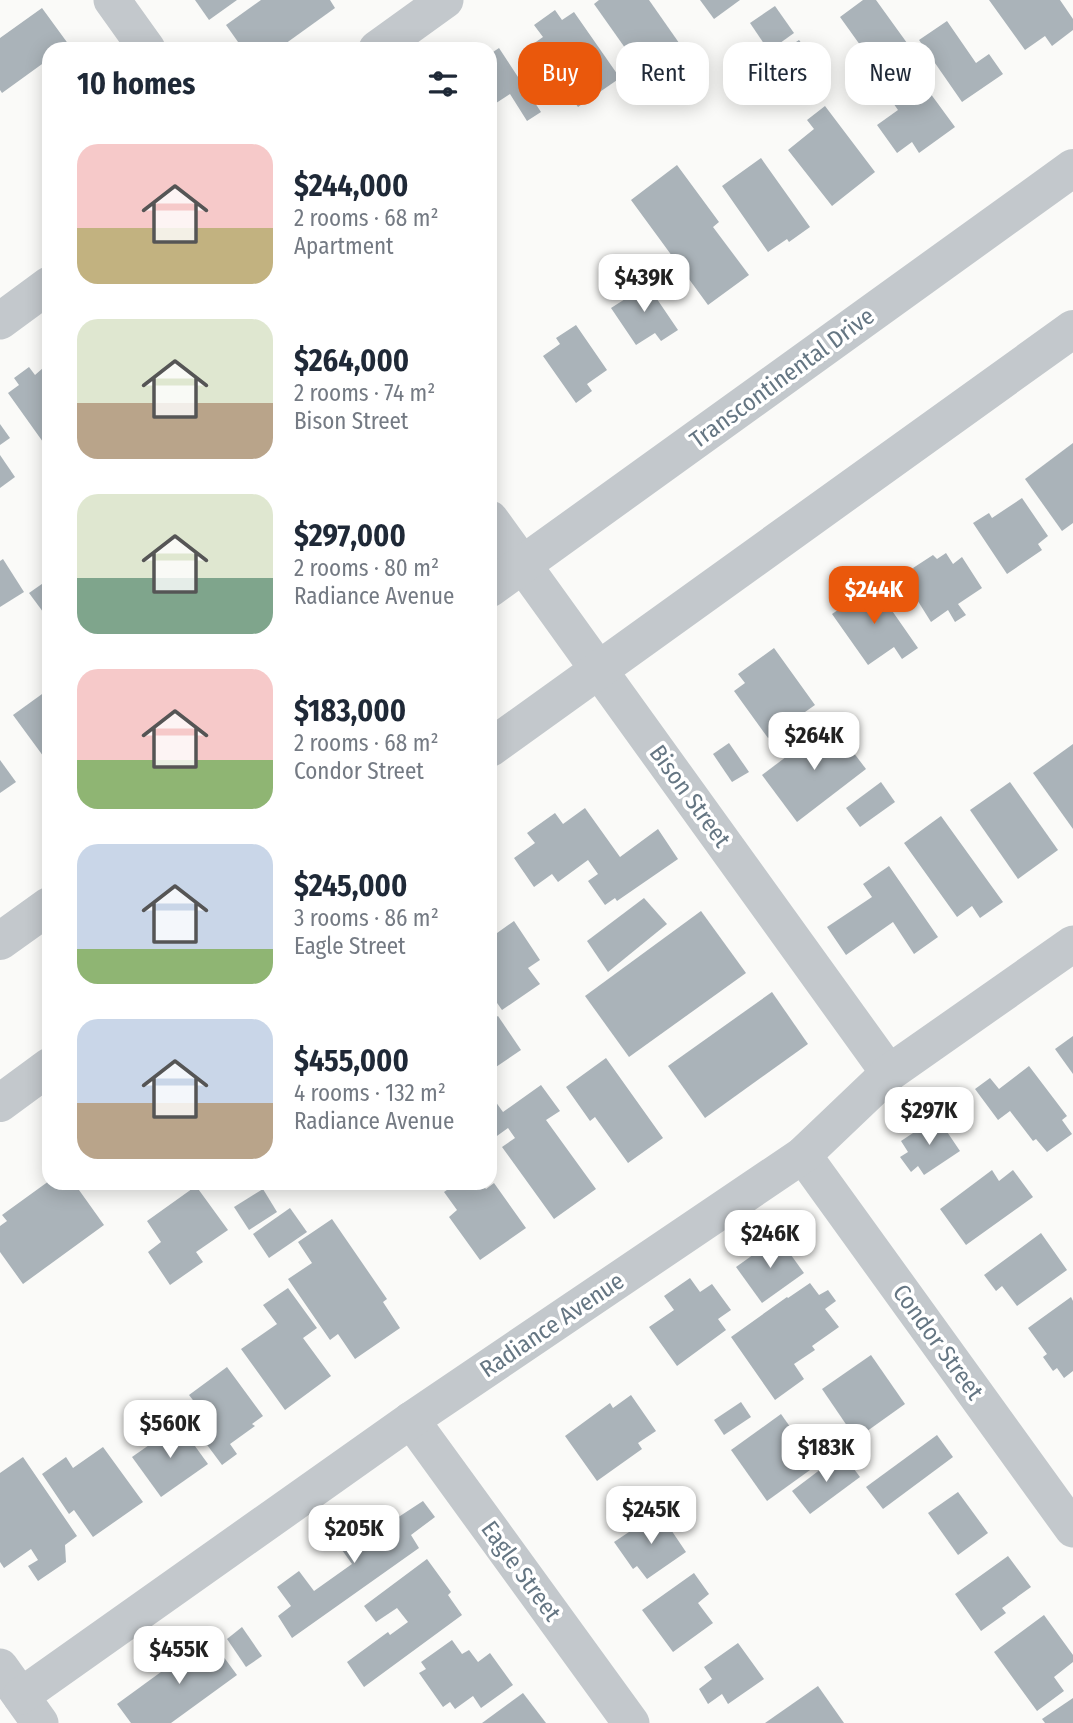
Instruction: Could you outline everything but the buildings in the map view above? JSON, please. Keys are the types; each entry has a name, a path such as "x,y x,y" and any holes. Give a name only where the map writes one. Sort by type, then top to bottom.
{"street":[{"path":"112,0 142,42"},
{"path":"387,42 446,0"},
{"name":"Transcontinental Drive","path":"497,583 1073,168"},
{"path":"0,321 42,290"},
{"path":"497,743 1073,329"},
{"name":"Bison Street","path":"497,529 888,1073"},
{"path":"0,941 42,910"},
{"name":"Radiance Avenue","path":"30,1710 411,1420 803,1156 888,1073 1073,944"},
{"path":"0,1103 42,1072"},
{"name":"Condor Street","path":"803,1156 1073,1529"},
{"name":"Eagle Street","path":"411,1420 631,1723"},
{"path":"0,1667 30,1710"}]}
